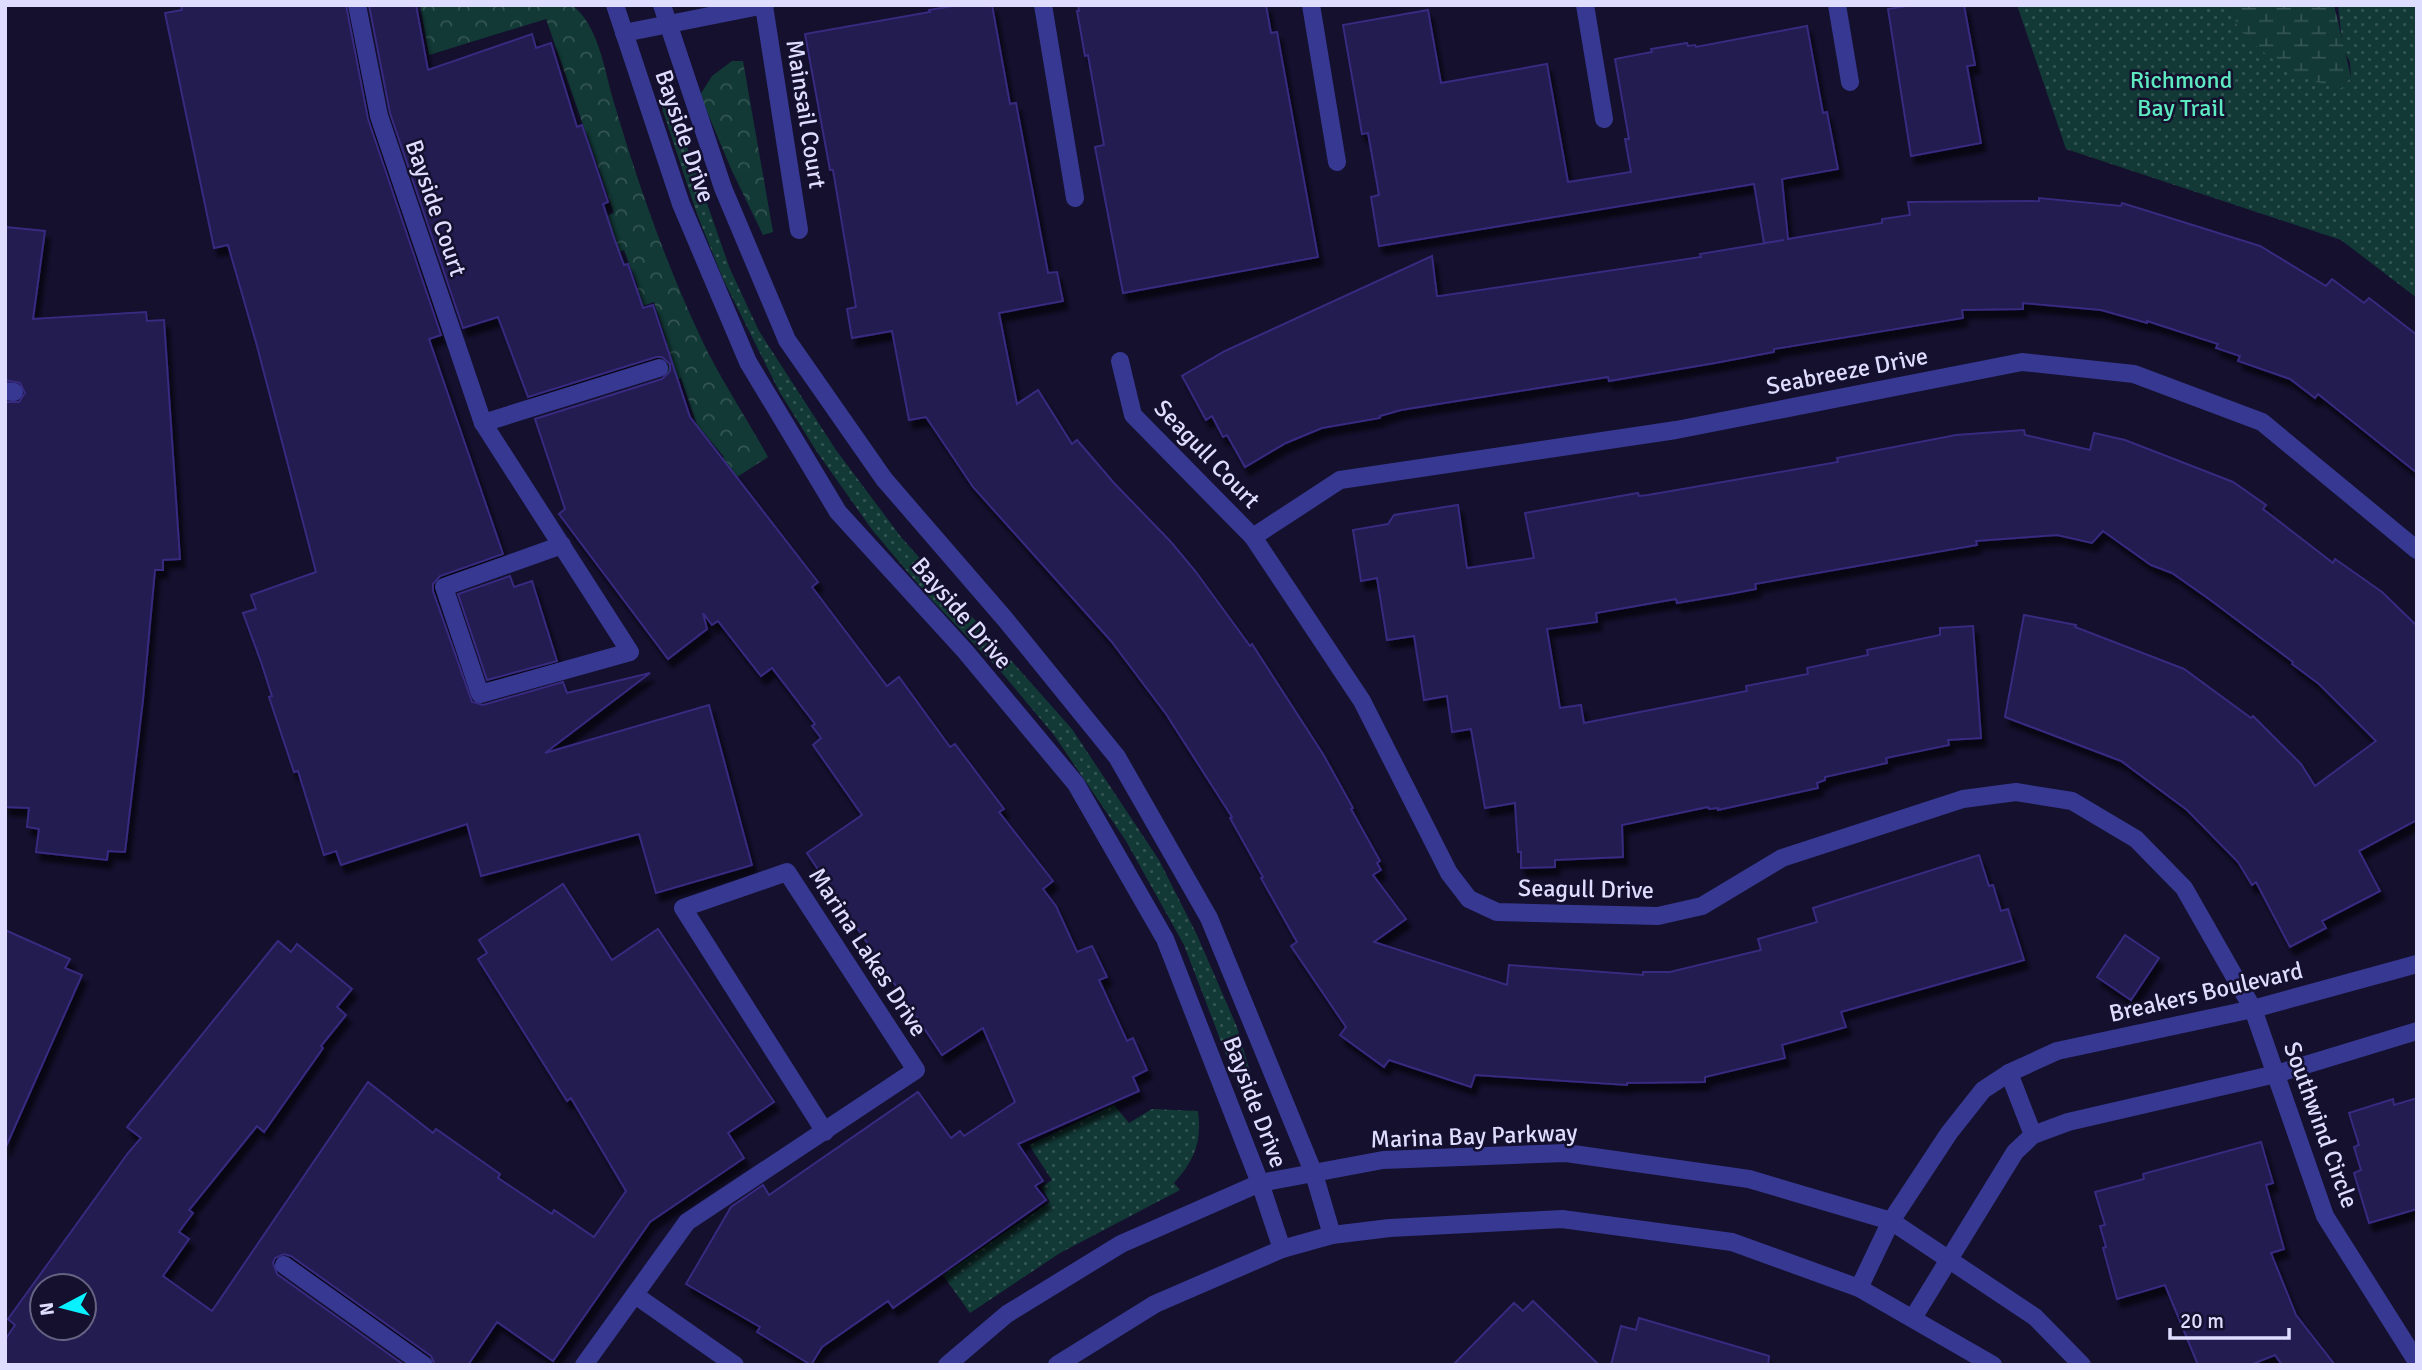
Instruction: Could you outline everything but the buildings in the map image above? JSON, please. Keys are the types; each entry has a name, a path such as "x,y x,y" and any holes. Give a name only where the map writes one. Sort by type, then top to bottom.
{"street":[{"name":"Bayside Court","path":"357,5 379,116 483,423 562,545 630,652 480,694 444,587 562,545"},
{"name":"Bayside Drive","path":"615,5 681,204 748,362 838,512 965,651 1076,784 1165,939 1260,1183 1282,1249"},
{"name":"Bayside Drive","path":"662,5 723,188 787,340 884,479 1005,619 1116,757 1209,918 1314,1174 1332,1235"},
{"path":"624,33 765,5"},
{"name":"Mainsail Court","path":"765,5 799,230"},
{"path":"1044,5 1075,198"},
{"path":"1311,5 1337,162"},
{"path":"1585,5 1604,119"},
{"path":"1837,5 1850,82"},
{"name":"Seagull Court","path":"1120,361 1133,415 1253,537"},
{"name":"Seabreeze Drive","path":"1253,537 1340,480 1676,430 2022,362 2134,374 2263,422 2417,550"},
{"path":"483,423 659,368"},
{"name":"Seagull Drive","path":"1253,537 1362,701 1449,873 1469,899 1497,912 1658,916 1669,914 1702,906 1782,858 1964,799 2016,792 2072,801 2136,839 2184,888 2253,1009"},
{"name":"Marina Lakes Drive","path":"584,1365 687,1222 825,1132 916,1070 787,872 682,908 825,1132"},
{"name":"Breakers Boulevard","path":"1859,1288 1891,1221 1949,1133 1983,1090 2009,1073 2057,1051 2253,1009 2417,964"},
{"name":"Southwind Circle","path":"2253,1009 2325,1216 2417,1362"},
{"path":"1913,1318 2015,1152 2033,1135 2068,1122 2276,1074 2417,1031"},
{"path":"2009,1073 2033,1135"},
{"name":"Marina Bay Parkway","path":"947,1365 1007,1314 1121,1244 1260,1183 1383,1160 1566,1153 1749,1179 1891,1221 2035,1317 2082,1365"},
{"path":"1058,1365 1155,1304 1282,1249 1332,1235 1390,1228 1562,1219 1732,1242 1859,1288 1993,1365"},
{"path":"284,1265 424,1365"},
{"path":"635,1295 735,1365"}],"green space":[{"path":"420,5 572,5 581,13 599,47 631,157 674,278 707,351 768,457 731,481 716,465 724,457 697,425 681,378 668,383 655,347 667,342 654,302 629,311 623,293 638,287 624,250 613,255 599,219 614,213 546,19 429,55"},
{"name":"Richmond Bay Trail","path":"2017,5 2229,5 2237,25 2341,88 2351,77 2350,62 2343,49 2338,5 2417,5 2417,298 2341,240 2066,149"},
{"path":"2229,5 2334,5 2351,77 2341,88 2312,80 2284,66 2247,37 2237,24"},
{"path":"732,61 743,61 773,232 763,235 700,95 712,76"},
{"path":"661,96 670,98 730,269 759,331 836,450 901,537 1072,729 1159,860 1197,935 1237,1027 1255,1089 1250,1099 1245,1099 1240,1091 1184,945 1126,841 1054,735 1002,673 929,597 873,531 817,452 779,391 723,279 697,214 660,102"},
{"path":"1114,1105 1129,1123 1152,1109 1198,1111 1199,1132 1195,1150 1174,1183 1180,1190 1060,1253 970,1313 943,1275 1050,1202 1042,1187 1052,1180 1029,1145"}]}
